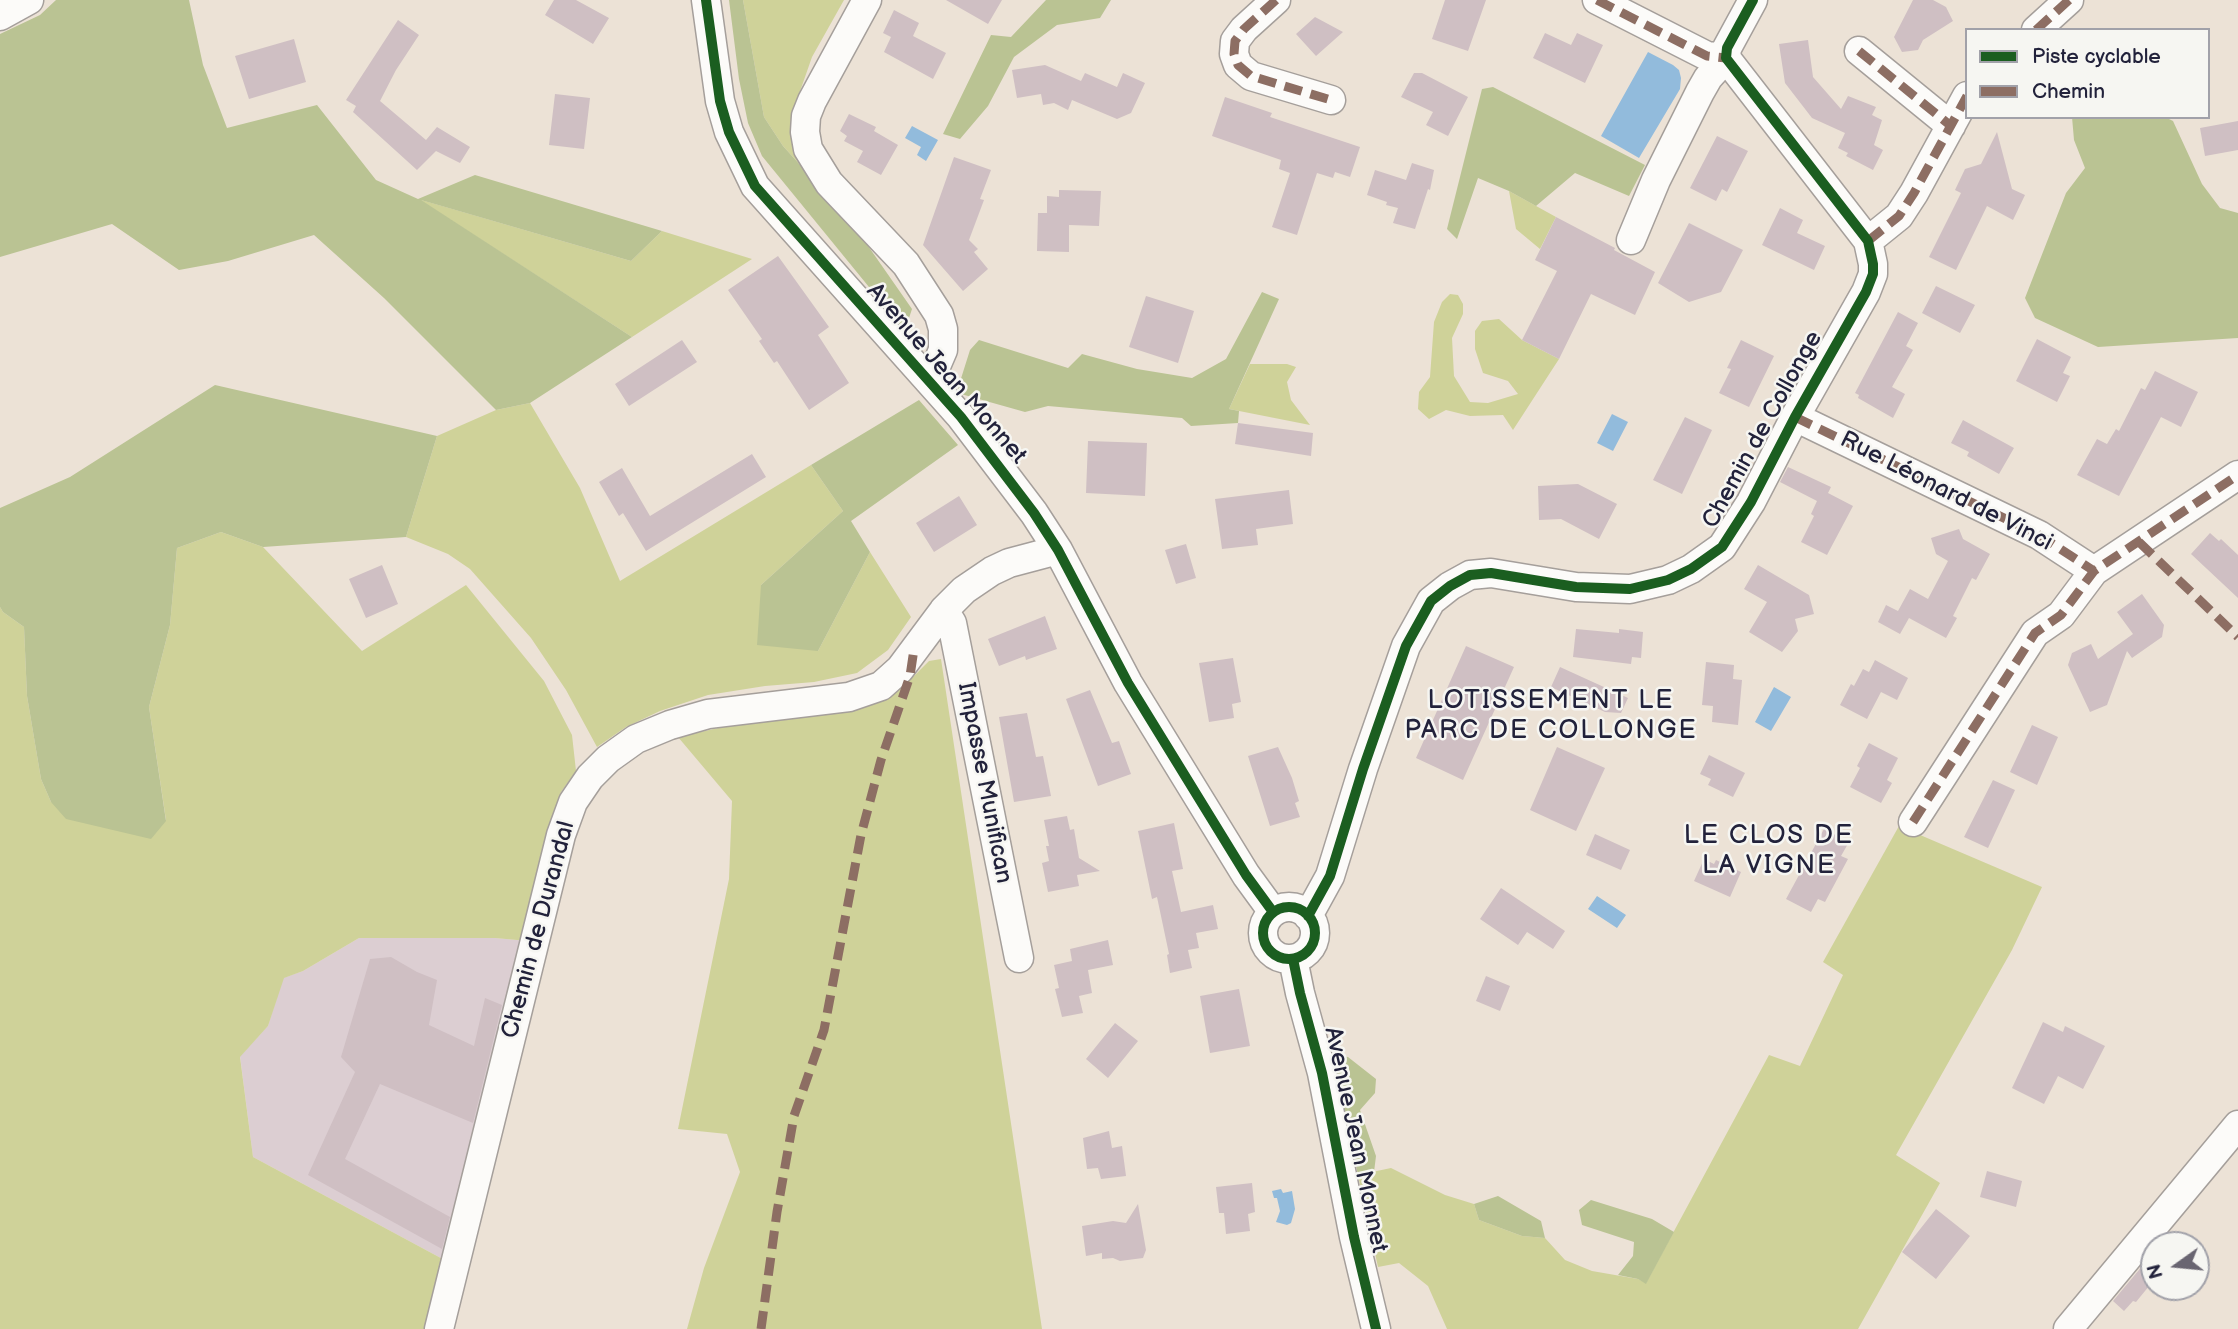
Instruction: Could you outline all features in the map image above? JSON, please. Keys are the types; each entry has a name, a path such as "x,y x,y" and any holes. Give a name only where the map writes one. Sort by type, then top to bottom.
{"street":[{"path":"0,16 29,0"},
{"name":"Avenue Jean Monnet","path":"706,0 720,101 729,132 755,186 925,376 998,464 1058,550 1128,682 1246,875 1273,912"},
{"path":"867,0 813,101 806,116 805,132 808,149 829,183 906,264 939,315 943,329 943,350 937,364 925,376"},
{"path":"1276,0 1244,29 1235,41 1234,54 1238,65 1251,76 1331,100"},
{"path":"1597,0 1707,56 1726,58 1868,241 1899,216 1965,100"},
{"path":"1631,240 1656,180 1700,92 1708,78 1726,58 1727,48 1753,0"},
{"path":"2038,28 2070,0"},
{"path":"1859,51 1951,126"},
{"name":"Chemin de Collonge","path":"1308,916 1330,876 1363,769 1406,646 1431,601 1470,575 1490,573 1576,587 1630,589 1668,580 1691,569 1722,547 1751,502 1795,417 1866,292 1873,274 1868,241"},
{"name":"Rue Léonard de Vinci","path":"1795,417 2039,535 2094,572"},
{"path":"1913,822 2035,633 2061,615 2094,572 2238,475"},
{"name":"Chemin de Durandal","path":"439,1329 561,835 573,802 590,777 608,759 636,739 670,725 708,714 849,697 881,686 900,669 944,610 964,590 992,570 1058,550"},
{"name":"Impasse Munifican","path":"944,610 952,623 1019,958"},
{"path":"1285,907 1298,909 1308,916 1314,928 1313,942 1306,954 1293,959 1279,958 1268,950 1263,937 1265,923 1273,912 1285,907"},
{"name":"Avenue Jean Monnet","path":"1293,959 1322,1073 1354,1237 1376,1329"},
{"path":"2068,1329 2238,1125"}],"shaded area":[{"path":"359,938 495,938 528,941 450,1263 253,1157 240,1056 268,1026 283,978 303,971"}],"green space":[{"path":"56,0 189,0 203,65 227,128 317,105 376,180 418,199 475,175 662,231 631,261 421,200 632,337 530,403 496,410 384,298 314,235 228,261 179,270 112,224 0,257 0,34 40,15"},
{"path":"729,0 743,0 764,117 783,146 850,220 912,309 907,324 900,325 762,156 748,123 739,79"},
{"path":"743,0 844,0 812,57 791,117 792,141 803,168 783,146 764,117"},
{"path":"1046,0 1111,0 1100,18 1057,25 1014,57 988,106 960,139 943,134 991,35 1011,37"},
{"path":"1493,87 1645,165 1629,196 1575,173 1536,206 1478,178 1457,239 1447,229 1482,89"},
{"path":"2072,119 2173,121 2202,184 2220,208 2238,213 2238,338 2098,347 2035,318 2025,298 2066,193 2085,168 2074,140"},
{"path":"1509,191 1556,217 1540,249 1516,229"},
{"path":"418,199 631,261 662,231 752,259 632,337"},
{"path":"1262,292 1279,299 1229,409 1239,411 1238,423 1191,426 1182,418 1048,406 1025,412 961,394 958,388 970,350 979,340 1068,368 1082,354 1137,369 1192,378 1226,359"},
{"path":"1450,294 1458,295 1463,304 1463,314 1452,338 1454,376 1470,402 1488,403 1518,394 1508,381 1483,373 1475,349 1475,331 1482,321 1499,319 1522,340 1559,359 1513,430 1503,415 1470,416 1446,410 1429,419 1418,409 1419,392 1430,377 1434,322 1442,302"},
{"path":"1250,364 1287,364 1296,367 1287,382 1291,400 1310,425 1229,409"},
{"path":"215,385 437,436 406,537 263,547 221,532 177,548 170,625 149,707 166,821 151,839 66,819 51,802 41,779 27,696 24,627 0,607 0,508 70,477"},
{"path":"919,400 958,445 851,521 870,552 818,651 757,645 761,585 843,511 811,465"},
{"path":"530,403 580,488 620,581 811,465 843,511 761,585 818,651 870,552 911,617 888,650 857,673 814,682 708,695 660,711 626,727 597,747 566,690 531,638 470,569 448,554 406,537 437,436 496,410"},
{"path":"221,532 263,547 362,651 466,585 544,681 572,735 576,771 561,792 553,817 528,941 495,938 359,938 303,971 284,978 268,1026 240,1057 253,1157 450,1263 432,1329 0,1329 0,607 24,627 27,696 41,779 51,802 166,820 149,707 170,625 177,548"},
{"path":"941,659 1042,1329 687,1329 704,1268 740,1172 727,1134 678,1129 729,879 732,801 678,737 745,722 869,706 904,686 929,661"},
{"path":"1899,826 2042,887 2012,950 1896,1155 1940,1183 1858,1329 1447,1329 1428,1286 1399,1263 1378,1267 1358,1175 1391,1168 1445,1195 1474,1204 1479,1220 1522,1236 1545,1238 1565,1260 1592,1271 1638,1279 1646,1283 1769,1055 1800,1066 1843,975 1823,962"},
{"path":"1337,1055 1348,1057 1376,1079 1375,1093 1360,1110 1376,1156 1374,1172 1358,1175 1337,1078"},
{"path":"1498,1196 1541,1221 1545,1238 1522,1236 1479,1220 1474,1204"},
{"path":"1591,1200 1652,1219 1674,1232 1646,1284 1638,1279 1618,1275 1633,1256 1634,1242 1582,1225 1579,1210"}],"water":[{"path":"1648,52 1673,65 1679,70 1681,78 1680,89 1639,158 1601,136"},
{"path":"912,126 938,140 926,161 917,155 921,147 905,138"},
{"path":"1612,414 1628,422 1613,451 1597,443"},
{"path":"1774,687 1791,697 1771,731 1755,722"},
{"path":"1597,896 1626,915 1617,928 1588,909"},
{"path":"1281,1189 1283,1193 1292,1191 1295,1209 1291,1223 1287,1225 1276,1222 1280,1211 1272,1191"}],"building":[{"path":"554,0 576,0 609,18 593,44 545,15"},
{"path":"946,0 1002,0 988,24"},
{"path":"1445,0 1486,0 1468,51 1432,39"},
{"path":"1913,0 1933,0 1946,7 1953,21 1923,40 1918,50 1902,52 1894,37"},
{"path":"894,10 919,23 913,36 946,53 933,79 884,52 891,37 883,33"},
{"path":"1315,17 1343,32 1316,56 1296,34"},
{"path":"398,20 419,35 380,101 426,140 437,127 470,147 460,163 436,151 417,170 353,112 356,106 346,100"},
{"path":"1545,33 1571,45 1577,33 1603,45 1585,83 1533,58"},
{"path":"294,39 306,82 249,99 235,56"},
{"path":"1808,40 1813,77 1841,109 1848,96 1876,107 1872,115 1882,120 1874,145 1883,150 1873,170 1846,156 1848,153 1838,148 1845,133 1812,118 1785,83 1779,44"},
{"path":"1045,65 1081,81 1085,73 1117,87 1123,73 1145,83 1131,113 1117,119 1072,100 1068,110 1054,103 1043,105 1041,94 1017,98 1012,70"},
{"path":"1414,73 1422,73 1468,97 1448,136 1426,125 1433,112 1401,97"},
{"path":"555,94 590,98 584,149 549,145"},
{"path":"1225,97 1272,113 1270,117 1360,147 1350,177 1335,172 1333,178 1317,173 1297,235 1272,227 1290,173 1279,169 1281,160 1212,136"},
{"path":"849,114 876,127 874,131 898,145 881,175 857,162 863,151 844,141 847,136 840,131"},
{"path":"2238,121 2238,150 2205,156 2200,128"},
{"path":"1997,132 2012,189 2025,195 2013,220 1987,206 1956,270 1929,257 1961,193 1955,190 1965,169 1981,164"},
{"path":"1717,136 1748,151 1727,192 1722,189 1716,201 1690,188"},
{"path":"954,157 991,170 980,199 984,200 969,240 978,249 974,252 988,269 963,291 923,245"},
{"path":"1412,163 1434,170 1430,190 1428,189 1415,229 1393,223 1398,208 1367,195 1375,170 1406,180"},
{"path":"1059,190 1101,191 1099,226 1069,225 1069,252 1037,251 1038,213 1047,213 1047,196 1059,197"},
{"path":"1780,208 1803,220 1797,233 1825,246 1814,270 1762,245"},
{"path":"1556,217 1655,272 1635,315 1591,294 1559,359 1522,340 1557,271 1535,260"},
{"path":"1689,223 1743,250 1721,292 1689,302 1658,283"},
{"path":"778,256 829,327 818,335 849,383 809,410 777,361 774,363 759,341 762,339 728,290"},
{"path":"1936,286 1975,305 1960,333 1922,313"},
{"path":"1146,296 1194,311 1178,363 1129,347"},
{"path":"1898,312 1918,323 1906,346 1913,350 1892,387 1905,394 1893,418 1858,398 1859,395 1855,393"},
{"path":"2037,339 2071,357 2063,373 2070,376 2057,402 2016,381"},
{"path":"682,340 697,362 629,406 615,384"},
{"path":"1741,340 1774,356 1749,407 1719,393 1731,369 1727,368"},
{"path":"2155,371 2198,392 2181,427 2161,417 2119,496 2077,475 2097,439 2107,444 2116,429 2119,431 2141,388 2145,390"},
{"path":"1685,417 1712,430 1682,494 1653,480"},
{"path":"1963,420 2014,448 1999,474 1967,456 1969,452 1951,443"},
{"path":"1238,423 1313,433 1311,456 1235,444"},
{"path":"1088,441 1147,443 1145,496 1086,493"},
{"path":"752,454 766,477 646,551 623,513 619,516 599,482 622,468 650,516"},
{"path":"1788,467 1831,487 1828,493 1853,506 1827,555 1801,542 1814,516 1811,514 1817,501 1780,482"},
{"path":"1578,484 1617,504 1599,539 1561,519 1539,520 1538,486"},
{"path":"1289,490 1293,524 1256,529 1258,545 1222,549 1215,499"},
{"path":"959,496 977,525 934,552 916,523"},
{"path":"1959,529 1963,539 1990,554 1976,580 1972,578 1953,616 1957,618 1946,638 1909,618 1900,634 1878,622 1886,605 1898,611 1910,589 1928,599 1948,561 1936,554 1931,538"},
{"path":"2210,533 2238,555 2238,598 2191,554"},
{"path":"1186,544 1196,578 1176,584 1165,550"},
{"path":"382,565 398,604 366,618 349,579"},
{"path":"1758,565 1809,595 1814,614 1795,619 1798,631 1782,652 1749,632 1767,602 1744,589"},
{"path":"2142,594 2164,625 2162,637 2132,658 2127,651 2107,705 2090,712 2068,665 2072,653 2091,644 2098,659 2133,634 2117,612"},
{"path":"1045,616 1057,649 1026,660 1025,656 999,666 988,639"},
{"path":"1576,629 1643,632 1641,658 1632,657 1631,664 1573,657"},
{"path":"1466,646 1514,667 1463,780 1416,758"},
{"path":"1233,658 1241,702 1232,704 1234,718 1209,722 1199,663"},
{"path":"1875,660 1908,678 1897,700 1881,692 1867,719 1840,705 1851,684 1854,686 1863,669 1869,672"},
{"path":"1706,662 1734,665 1733,679 1742,680 1738,725 1712,722 1713,706 1702,705"},
{"path":"1560,667 1628,698 1621,713 1605,712 1551,687"},
{"path":"1090,690 1112,743 1119,741 1131,774 1098,786 1066,699"},
{"path":"1027,713 1036,757 1043,756 1051,796 1014,802 999,717"},
{"path":"2032,725 2058,737 2037,785 2010,772"},
{"path":"1869,743 1898,758 1887,780 1892,783 1881,803 1850,787"},
{"path":"1278,747 1292,778 1299,801 1295,803 1300,817 1270,826 1248,756"},
{"path":"1557,747 1605,768 1576,831 1530,810"},
{"path":"1709,755 1745,773 1733,797 1708,785 1711,779 1700,774"},
{"path":"1993,780 2015,790 1988,848 1964,837"},
{"path":"1067,816 1070,830 1074,829 1079,858 1100,871 1077,875 1079,886 1048,892 1042,863 1049,861 1044,820"},
{"path":"1174,823 1183,869 1172,871 1181,912 1213,905 1218,929 1196,933 1199,948 1188,950 1192,968 1170,973 1169,954 1157,897 1152,899 1138,831"},
{"path":"1824,829 1849,842 1841,856 1848,859 1825,902 1818,899 1811,912 1786,899"},
{"path":"1595,834 1630,850 1621,870 1586,855"},
{"path":"1704,859 1714,864 1716,860 1741,872 1730,897 1694,881"},
{"path":"1501,888 1565,931 1553,949 1527,932 1518,945 1480,919"},
{"path":"1108,940 1113,965 1088,970 1092,993 1079,996 1083,1013 1062,1017 1055,989 1059,988 1054,965 1072,961 1070,949"},
{"path":"391,957 437,980 429,1025 474,1046 485,998 502,1005 473,1123 380,1084 345,1159 450,1217 442,1249 308,1175 355,1072 341,1057 370,959"},
{"path":"1486,976 1510,986 1500,1011 1476,1001"},
{"path":"1239,989 1250,1046 1210,1053 1200,996"},
{"path":"2043,1022 2063,1032 2065,1026 2105,1046 2083,1089 2058,1076 2044,1104 2012,1088"},
{"path":"1115,1023 1138,1041 1108,1078 1086,1059"},
{"path":"1109,1131 1112,1148 1122,1146 1126,1176 1101,1179 1098,1168 1087,1169 1083,1138"},
{"path":"1987,1171 2022,1181 2016,1207 1980,1197"},
{"path":"1252,1183 1255,1212 1248,1214 1250,1231 1226,1234 1224,1213 1219,1213 1216,1187"},
{"path":"1138,1204 1146,1250 1143,1258 1120,1261 1113,1258 1102,1259 1102,1253 1086,1256 1082,1226 1113,1221 1126,1223"},
{"path":"1936,1209 1970,1236 1936,1279 1902,1252"},
{"path":"2140,1269 2140,1297 2136,1302 2133,1301 2124,1311 2113,1301"}],"marked path":[{"path":"1276,0 1244,29 1235,41 1234,54 1238,65 1251,76 1331,100"},
{"path":"1597,0 1707,56 1726,58"},
{"path":"2038,28 2069,0"},
{"path":"1859,51 1951,126"},
{"path":"1868,241 1899,216 1965,100"},
{"path":"1795,417 2039,535 2094,571"},
{"path":"1913,822 2035,633 2061,615 2094,571 2238,475"},
{"path":"2139,542 2238,637"},
{"path":"761,1329 777,1212 794,1116 824,1030 861,835 881,760 910,676 914,649"}],"cycle path":[{"path":"706,0 720,101 729,132 755,186 961,417 1034,513 1058,550 1128,683 1246,875 1273,912"},
{"path":"1308,916 1330,876 1363,769 1406,646 1431,601 1470,575 1491,573 1576,587 1630,589 1668,580 1691,569 1722,547 1751,502 1795,417 1866,292 1873,274 1868,241 1726,58 1727,48 1753,0"},
{"path":"1289,907 1299,909 1307,915 1313,923 1315,933 1313,943 1307,951 1299,957 1289,959 1279,957 1271,951 1265,943 1263,933 1265,923 1271,915 1279,909 1289,907"},
{"path":"1293,959 1322,1073 1354,1237 1376,1329"}],"district":[{"name":"LOTISSEMENT LE PARC DE COLLONGE","path":"1551,716"},
{"name":"LE CLOS DE LA VIGNE","path":"1769,851"}]}
